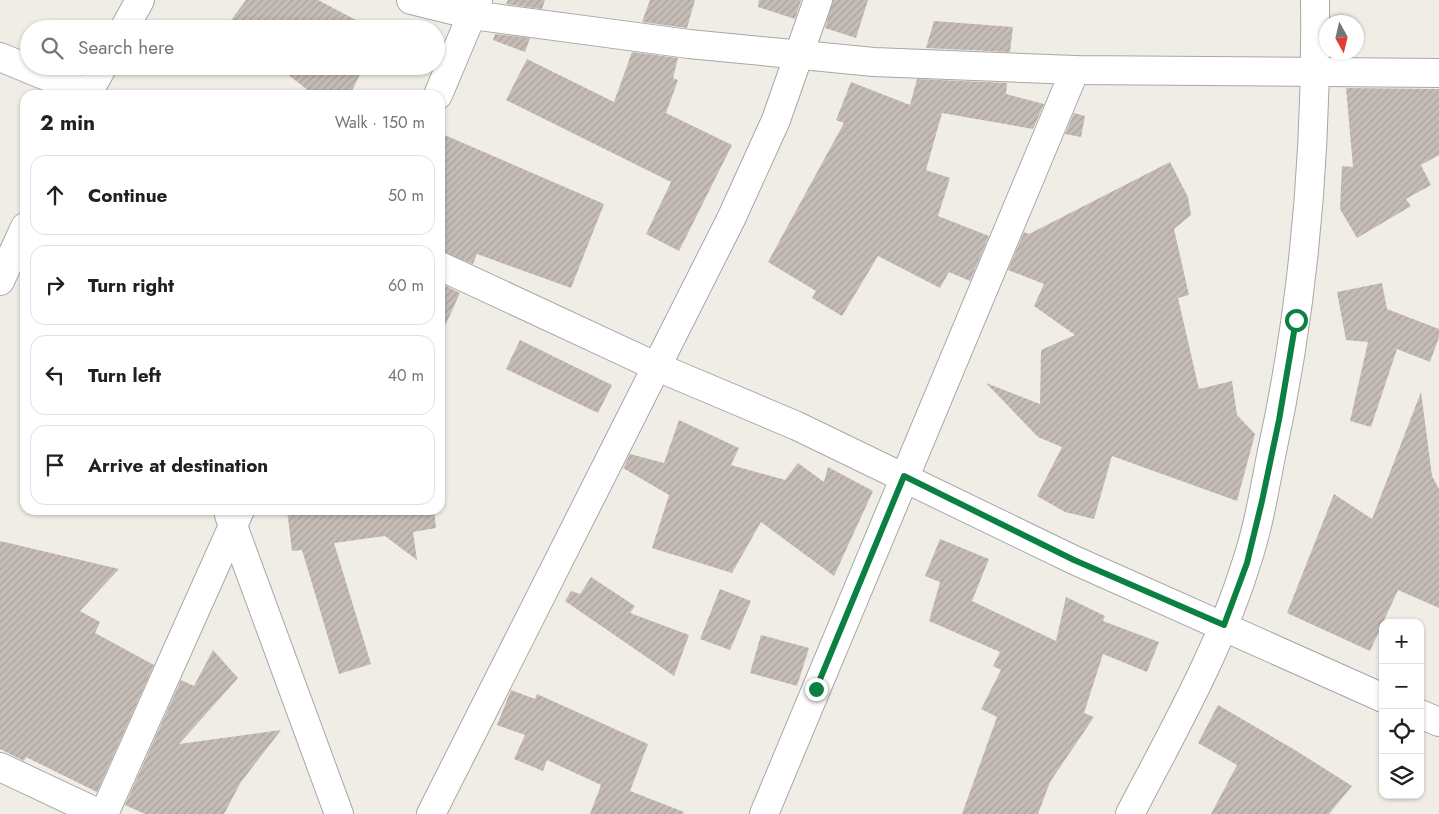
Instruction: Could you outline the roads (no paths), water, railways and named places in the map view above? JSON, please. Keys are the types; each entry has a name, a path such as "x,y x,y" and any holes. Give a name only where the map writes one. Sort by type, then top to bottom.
{"street":[{"path":"129,20 140,0"},
{"path":"412,0 475,7 689,44 874,62 1075,70 1316,71 1439,74"},
{"path":"431,814 731,219 776,120 818,0"},
{"path":"1130,814 1224,625 1247,563 1262,501 1279,420 1296,320 1307,237 1316,71 1314,0"},
{"path":"440,90 475,7"},
{"path":"0,57 20,65"},
{"path":"764,814 1075,70"},
{"path":"43,75 79,90"},
{"path":"91,90 98,75"},
{"path":"0,281 20,238"},
{"path":"445,268 656,366 797,426 904,476 1074,560 1224,625 1379,696"},
{"path":"104,814 233,515"},
{"path":"233,515 339,814"},
{"path":"1424,716 1439,722"},
{"path":"0,767 100,814"}]}
